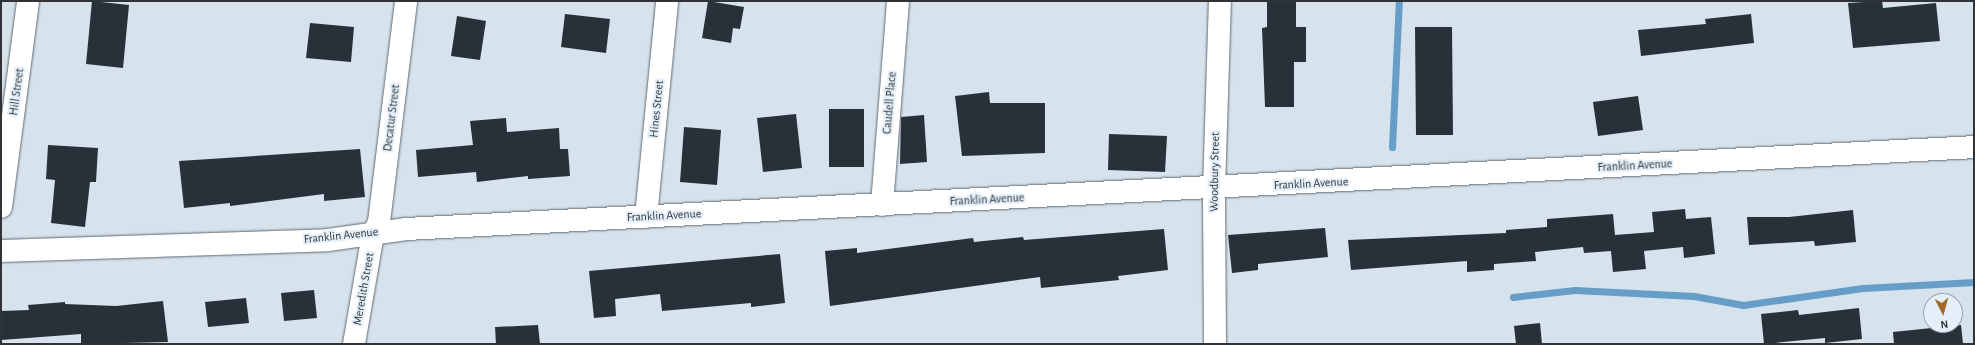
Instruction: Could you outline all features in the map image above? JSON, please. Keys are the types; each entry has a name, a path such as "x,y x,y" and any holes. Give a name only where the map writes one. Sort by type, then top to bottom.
{"street":[{"name":"Hill Street","path":"1,207 28,1"},
{"name":"Decatur Street","path":"373,234 379,222 406,1"},
{"name":"Hines Street","path":"646,217 667,1"},
{"name":"Caudell Place","path":"882,206 898,1"},
{"name":"Woodbury Street","path":"1215,344 1214,189 1220,1"},
{"name":"Franklin Avenue","path":"1,251 328,240 373,234 646,217 1214,189 1974,147"},
{"name":"Meredith Street","path":"354,344 373,234"}],"building":[{"path":"92,1 129,5 123,68 86,64"},
{"path":"708,1 744,7 740,29 733,28 731,43 702,38"},
{"path":"1267,1 1296,1 1296,27 1306,27 1306,62 1294,62 1294,107 1265,107 1262,28 1267,27"},
{"path":"1882,1 1883,8 1936,3 1940,41 1853,48 1848,3"},
{"path":"565,14 610,19 606,53 561,47"},
{"path":"1751,14 1754,43 1641,56 1638,30 1706,24 1705,19"},
{"path":"457,16 486,21 480,60 451,56"},
{"path":"310,23 354,27 351,62 306,58"},
{"path":"1415,27 1452,27 1453,135 1416,135"},
{"path":"989,92 990,103 1045,103 1045,153 962,156 955,96"},
{"path":"1638,96 1643,130 1598,136 1593,102"},
{"path":"829,109 864,109 864,167 829,167"},
{"path":"796,114 802,168 763,172 757,118"},
{"path":"924,115 927,162 900,164 901,117"},
{"path":"506,118 507,132 559,128 560,149 568,149 570,176 528,179 528,176 477,182 476,172 418,177 416,150 473,145 470,121"},
{"path":"684,127 721,130 717,185 680,182"},
{"path":"1109,134 1167,136 1165,172 1108,170"},
{"path":"48,145 98,148 96,182 90,182 85,227 51,223 55,180 46,179"},
{"path":"360,149 365,197 324,201 324,194 230,206 230,203 184,208 179,161"},
{"path":"1685,209 1686,219 1711,217 1715,254 1684,258 1683,247 1644,251 1646,269 1613,272 1611,251 1584,253 1583,247 1535,252 1536,261 1494,264 1494,270 1467,272 1467,261 1351,270 1348,240 1506,233 1506,230 1547,227 1547,219 1613,214 1615,235 1654,232 1652,212"},
{"path":"1853,210 1856,242 1815,246 1814,241 1749,245 1747,217 1789,217"},
{"path":"1325,228 1328,257 1258,264 1258,270 1232,273 1228,235"},
{"path":"1164,229 1168,270 1118,276 1119,280 1041,288 1040,277 830,306 825,251 857,248 857,253 973,238 974,242 1023,237 1024,240"},
{"path":"780,254 785,303 751,307 751,303 662,311 660,294 615,299 616,316 594,318 589,271"},
{"path":"314,290 317,318 284,321 281,293"},
{"path":"246,298 249,323 208,327 205,302"},
{"path":"163,301 168,342 81,344 81,334 1,340 1,311 29,310 28,305 65,302 65,304 116,306"},
{"path":"1859,308 1862,339 1825,343 1825,338 1764,344 1761,314 1798,310 1799,315"},
{"path":"1540,323 1542,344 1516,344 1514,326"},
{"path":"538,325 540,344 496,344 495,327"},
{"path":"1923,329 1923,333 1962,333 1963,344 1894,344 1893,332"}],"waterway":[{"path":"1392,147 1399,1"},
{"path":"1513,297 1575,290 1694,296 1743,305 1863,288 1974,282"}]}
